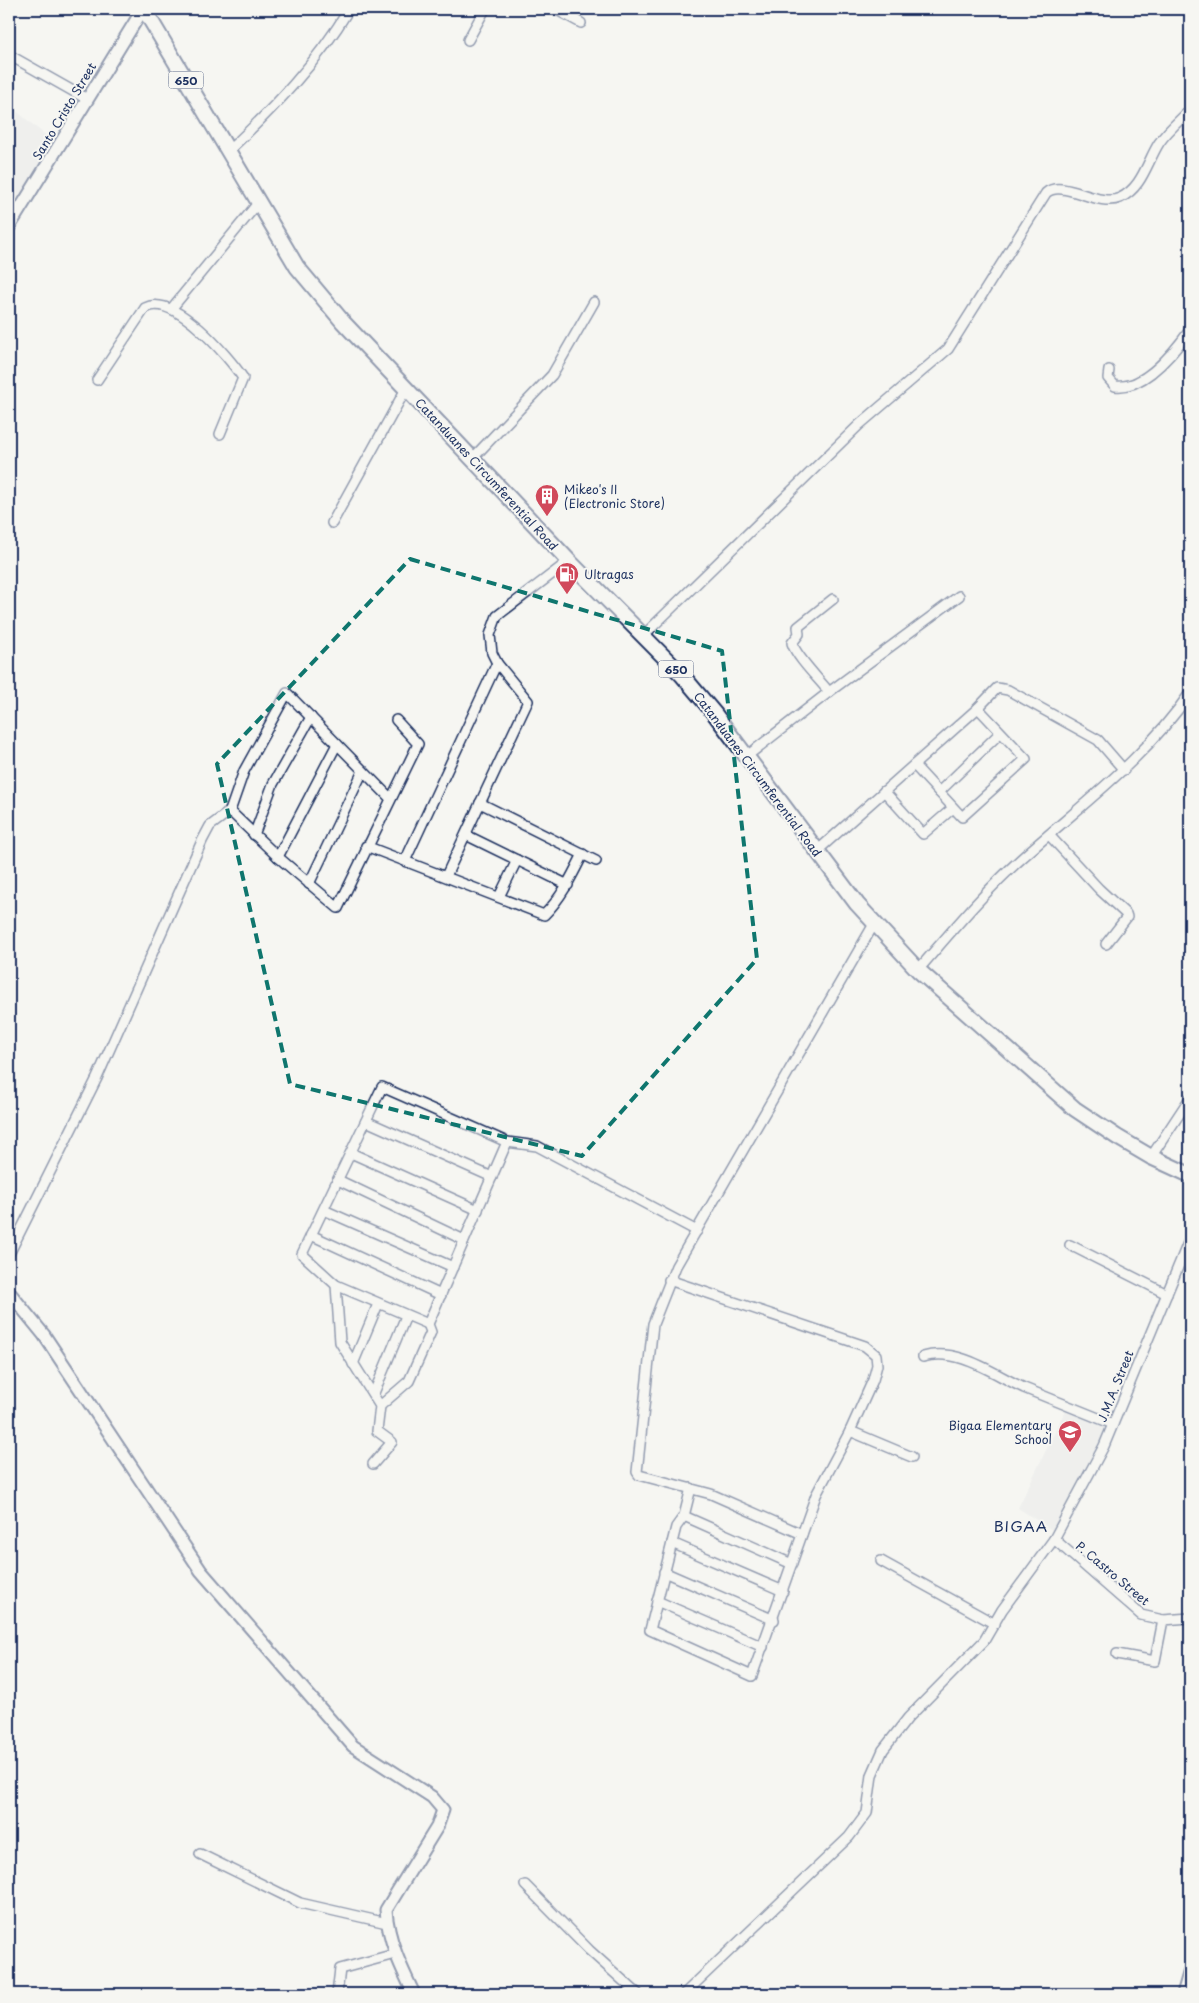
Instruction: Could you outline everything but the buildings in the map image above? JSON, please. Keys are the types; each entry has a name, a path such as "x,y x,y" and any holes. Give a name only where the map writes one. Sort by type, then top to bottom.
{"main road":[{"name":"Catanduanes Circumferential Road","path":"143,9 258,203 297,266 319,296 407,387 569,561 682,675 747,756 874,924 918,970 1075,1108 1151,1157 1190,1175"}],"street":[{"name":"Santo Cristo Street","path":"9,227 143,9"},
{"path":"228,152 262,120 312,63 349,9"},
{"path":"468,40 484,9"},
{"path":"555,9 581,23"},
{"path":"9,55 88,99"},
{"path":"643,636 859,425 948,349 1046,193 1058,188 1103,200 1120,198 1138,181 1161,140 1190,110"},
{"path":"172,308 258,203"},
{"path":"473,458 552,375 594,302"},
{"path":"98,380 145,308 151,305 172,308 207,337 230,360 243,378 220,434"},
{"path":"1109,370 1108,378 1112,385 1124,386 1135,382 1169,357 1190,330"},
{"path":"332,523 407,387"},
{"path":"446,876 528,701 497,663 492,653 490,635 497,616 569,561"},
{"path":"747,756 829,692 959,596"},
{"path":"829,692 806,662 796,654 792,643 799,634 798,626 833,599"},
{"path":"405,861 497,663"},
{"path":"817,851 978,708 997,688 1008,690 1098,740 1124,770"},
{"path":"9,1254 97,1078 202,841 210,826 230,811 244,771 287,693 390,798"},
{"path":"918,970 995,884 1124,770 1155,738 1190,693"},
{"path":"914,765 962,818 1026,759 978,708"},
{"path":"254,835 273,784 311,717"},
{"path":"230,811 278,857 338,908 366,846 418,744 396,720"},
{"path":"938,792 1000,733"},
{"path":"278,857 337,744"},
{"path":"309,884 363,772"},
{"path":"884,791 922,834 953,808"},
{"path":"480,803 596,861"},
{"path":"466,835 568,885"},
{"path":"1049,835 1099,889 1126,914 1127,917 1106,944"},
{"path":"366,846 544,915 556,903 568,885 583,854"},
{"path":"499,897 517,860"},
{"path":"802,1534 711,1494 644,1478 637,1472 653,1324 669,1280 696,1231 874,924"},
{"path":"428,1324 336,1285 302,1254 382,1087 507,1142 537,1146 696,1231"},
{"path":"1151,1157 1190,1098"},
{"path":"366,1121 492,1177"},
{"path":"380,1406 409,1381 431,1332 428,1324 507,1142"},
{"path":"351,1152 478,1210"},
{"path":"338,1180 464,1240"},
{"path":"324,1210 453,1267"},
{"path":"311,1235 441,1295"},
{"name":"J.M.A. Street","path":"684,1994 849,1837 867,1813 872,1775 883,1750 908,1718 984,1642 1054,1539 1089,1477 1113,1424 1190,1238"},
{"path":"1070,1245 1167,1294"},
{"path":"669,1280 865,1346 876,1355 877,1365 850,1431 816,1495 774,1620 752,1676 650,1630 676,1527 684,1516 691,1488"},
{"path":"336,1285 340,1342 374,1393 380,1406 377,1431 392,1442 373,1464"},
{"path":"9,1292 44,1335 201,1571 353,1746 432,1797 442,1810 437,1827 386,1910 387,1924 395,1954 414,1994"},
{"path":"353,1364 378,1304"},
{"path":"374,1393 406,1316"},
{"path":"923,1357 946,1356 969,1361 1018,1385 1113,1424"},
{"path":"850,1431 912,1458"},
{"path":"684,1516 792,1564"},
{"name":"P. Castro Street","path":"1054,1539 1141,1614 1162,1620 1190,1618"},
{"path":"672,1543 783,1591"},
{"path":"881,1561 995,1624"},
{"path":"664,1572 774,1620"},
{"path":"657,1601 763,1648"},
{"path":"1117,1654 1154,1661 1162,1620"},
{"path":"200,1854 300,1903 387,1924"},
{"path":"525,1885 589,1950 638,1994"},
{"path":"337,1994 340,1969 395,1954"},
{"path":"1183,1994 1190,1970"}],"highlighted area":[{"path":"410,559 722,651 757,959 582,1156 290,1084 217,764"}],"shaded area":[{"path":"9,105 55,143 9,221"},
{"name":"Bigaa Elementary School","path":"1066,1409 1108,1427 1083,1480 1052,1530 1018,1508"}],"place":[{"name":"Mikeo's II (Electronic Store)","path":"547,517"},
{"name":"Ultragas","path":"567,595"},
{"name":"Bigaa Elementary School","path":"1070,1453"}],"district":[{"name":"BIGAA","path":"1021,1525"}]}
